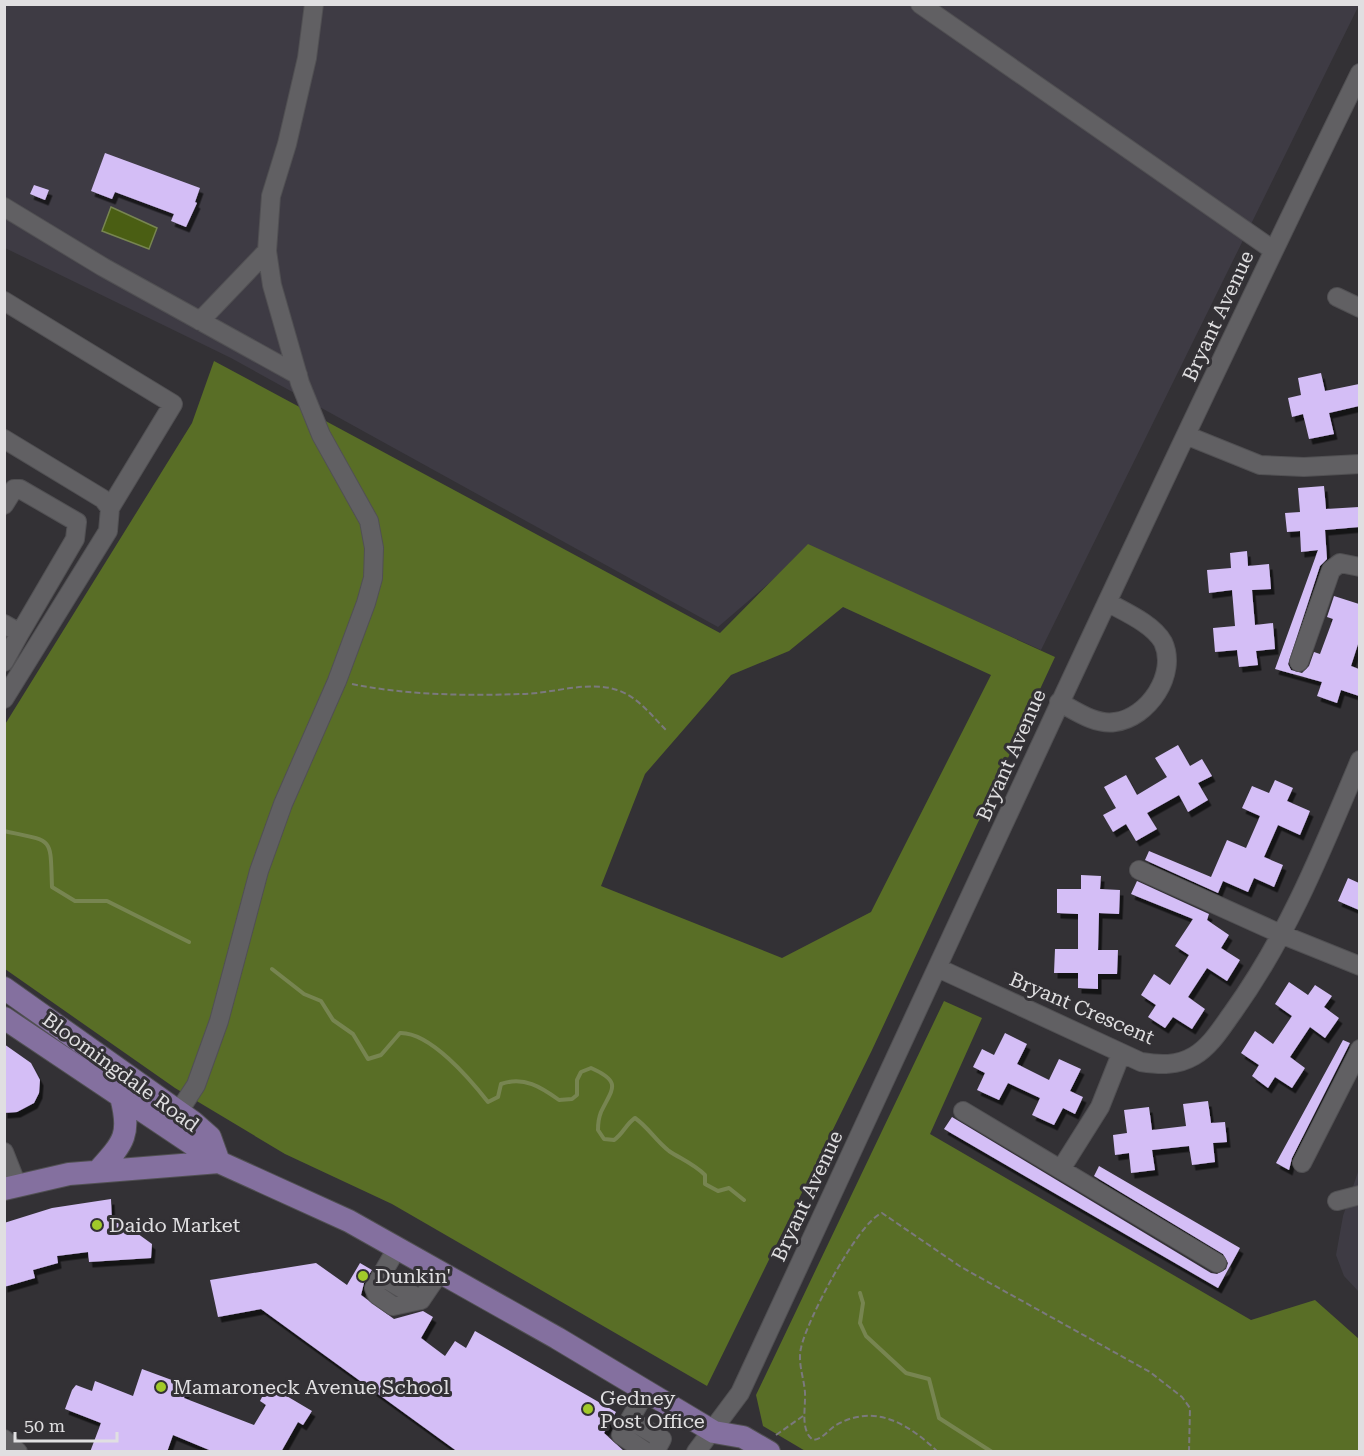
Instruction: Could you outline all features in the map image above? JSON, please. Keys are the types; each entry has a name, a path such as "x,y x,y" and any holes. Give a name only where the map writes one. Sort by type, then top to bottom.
{"main road":[{"name":"Bloomingdale Road","path":"4,988 179,1111 210,1137 219,1162"},
{"name":"Bloomingdale Road","path":"4,1018 219,1162"},
{"path":"98,1171 118,1148 126,1133 127,1125 121,1096"},
{"path":"11,1187 98,1171 180,1167 219,1162 300,1197 397,1248 714,1432 743,1437 769,1452"},
{"path":"714,1432 727,1452"}],"street":[{"path":"179,1111 196,1085 219,1021 259,871 283,804 337,681 373,578 374,548 369,521 321,435 298,375 272,285 267,251 271,196 287,144 307,58 314,4"},
{"path":"920,4 1273,250"},
{"name":"Bryant Avenue","path":"696,1452 714,1432 740,1393 1059,702 1188,436 1273,250 1359,73"},
{"path":"4,207 103,267 298,375"},
{"path":"200,321 267,251"},
{"path":"1337,297 1359,309"},
{"path":"4,301 172,404 110,508 108,531 4,699"},
{"path":"1188,436 1260,465 1304,467 1359,464"},
{"path":"4,439 103,499 110,508"},
{"path":"4,505 14,489 20,489 77,522 75,539 12,629 5,660 22,671"},
{"path":"1299,662 1331,570 1340,562 1359,567"},
{"path":"1059,702 1100,722 1114,723 1138,714 1148,704 1163,681 1166,654 1157,634 1107,602"},
{"name":"Bryant Crescent","path":"938,968 1141,1062 1161,1065 1179,1062 1202,1051 1245,995 1283,935 1355,781 1359,760"},
{"path":"1139,870 1283,935 1359,966"},
{"path":"1302,1163 1359,1049"},
{"path":"1061,1169 1100,1107 1121,1053"},
{"path":"963,1111 1217,1263"},
{"path":"4,1152 11,1187"},
{"path":"1337,1201 1359,1195"},
{"path":"397,1248 374,1288 377,1295 393,1306 421,1300 440,1272"},
{"path":"646,1391 621,1435 657,1450"},
{"path":"4,1439 18,1452"}],"path":[{"path":"337,681 384,690 522,694 591,687 617,690 643,705 666,730"},
{"path":"938,1452 906,1426 879,1416 857,1415 813,1440 808,1436 803,1416 805,1398 800,1349 840,1264 868,1223 882,1213 926,1246 1150,1372 1174,1391 1190,1408 1187,1431 1189,1452"},
{"path":"769,1452 777,1432 803,1416"}],"shaded area":[{"path":"4,5 1359,5 1041,650 811,547 718,627 231,358 5,248"},
{"path":"111,207 157,228 149,249 102,231"},
{"path":"214,361 720,633 808,544 1055,657 872,1050 707,1386 392,1204 285,1154 175,1088 5,969 4,726 192,423","holes":["843,607 991,675 871,912 782,958 601,886 645,774 731,675 789,651"]},
{"path":"944,1001 982,1018 930,1134 1251,1320 1315,1300 1359,1339 1359,1451 807,1452 763,1426 756,1395"},
{"path":"1359,1169 1359,1292 1344,1276 1336,1255 1343,1216"}],"building":[{"path":"105,153 200,188 195,202 197,203 186,227 171,221 174,214 115,192 112,199 91,191"},
{"path":"34,185 49,190 45,200 30,194"},
{"path":"1321,373 1325,391 1359,384 1359,406 1329,413 1334,434 1309,439 1303,414 1292,417 1288,398 1301,395 1298,378"},
{"path":"1324,486 1326,509 1359,507 1359,527 1325,530 1327,559 1320,566 1288,664 1291,670 1302,673 1309,666 1314,652 1320,654 1333,619 1327,617 1334,596 1359,604 1359,641 1351,666 1359,669 1359,696 1341,690 1337,703 1317,696 1322,682 1275,669 1318,550 1301,552 1300,531 1287,532 1285,513 1300,512 1298,488"},
{"path":"1247,551 1248,566 1269,564 1271,589 1252,590 1255,625 1273,623 1275,649 1256,651 1258,665 1239,667 1237,650 1215,652 1213,628 1235,626 1232,590 1209,593 1207,570 1231,568 1230,553"},
{"path":"1178,745 1190,766 1202,759 1212,776 1198,783 1208,800 1188,812 1179,795 1147,813 1157,829 1136,841 1126,824 1113,832 1103,815 1116,808 1104,787 1126,775 1137,795 1167,777 1155,758"},
{"path":"1275,780 1293,788 1287,801 1310,811 1300,835 1278,825 1264,857 1283,865 1274,887 1254,878 1248,892 1223,881 1218,893 1145,860 1149,851 1211,877 1227,840 1246,848 1260,816 1242,808 1252,786 1269,793"},
{"path":"1081,875 1101,876 1100,889 1120,890 1119,914 1099,913 1098,950 1118,950 1117,974 1098,974 1098,989 1078,988 1078,973 1054,973 1055,949 1078,949 1078,914 1057,913 1057,889 1081,889"},
{"path":"1348,878 1359,883 1359,910 1338,901"},
{"path":"1137,881 1209,914 1207,920 1229,935 1221,948 1240,960 1227,981 1207,968 1188,997 1205,1009 1192,1029 1173,1017 1165,1028 1148,1017 1156,1005 1141,995 1154,974 1170,985 1189,955 1175,946 1193,919 1131,894"},
{"path":"1289,982 1308,995 1315,985 1332,996 1324,1007 1339,1018 1325,1038 1310,1027 1290,1057 1305,1068 1292,1088 1275,1077 1268,1088 1252,1076 1259,1065 1241,1053 1255,1031 1273,1044 1292,1016 1275,1004"},
{"path":"1005,1033 1027,1044 1017,1064 1049,1080 1059,1059 1081,1069 1070,1091 1083,1097 1075,1114 1063,1108 1054,1125 1032,1115 1040,1098 1008,1083 999,1100 977,1090 985,1073 973,1067 982,1049 994,1055"},
{"path":"1343,1040 1350,1043 1292,1158 1289,1170 1276,1163"},
{"path":"4,1044 31,1063 40,1080 39,1093 34,1103 17,1112 4,1113"},
{"path":"1208,1101 1211,1123 1225,1122 1227,1142 1213,1143 1215,1162 1192,1165 1189,1146 1152,1150 1155,1170 1131,1173 1129,1153 1115,1155 1113,1135 1127,1133 1124,1110 1149,1107 1152,1130 1186,1126 1183,1104"},
{"path":"952,1117 1211,1273 1217,1274 1226,1269 1228,1263 1223,1254 1094,1176 1099,1166 1240,1248 1218,1288 944,1129"},
{"path":"111,1199 112,1223 123,1223 152,1244 151,1258 89,1262 88,1252 57,1256 58,1263 33,1270 35,1278 4,1287 4,1223 52,1208"},
{"path":"316,1263 347,1285 360,1263 372,1270 364,1283 361,1295 394,1319 423,1311 433,1317 421,1338 445,1356 455,1341 466,1348 475,1331 616,1412 604,1433 625,1452 458,1452 261,1309 218,1317 210,1280"},
{"path":"142,1369 188,1386 184,1398 254,1425 266,1405 260,1401 268,1385 312,1411 303,1425 298,1422 281,1452 214,1452 173,1435 167,1452 90,1452 101,1423 65,1409 72,1390 76,1385 92,1391 95,1381 133,1396"}],"waterway":[{"path":"4,831 33,837 46,844 51,858 52,887 75,901 107,901 189,942"},
{"path":"272,969 304,994 321,1001 333,1020 353,1034 368,1059 381,1055 400,1033 412,1035 424,1040 449,1058 488,1102 498,1097 501,1084 517,1081 539,1087 559,1100 572,1099 577,1095 577,1080 581,1072 591,1068 608,1078 612,1087 599,1121 598,1130 604,1139 614,1140 635,1118 669,1151 705,1175 705,1184 718,1191 729,1188 744,1200"},
{"path":"860,1293 863,1303 860,1323 866,1336 906,1373 929,1379 939,1418 992,1452"}],"place":[{"name":"Daido Market","path":"97,1225"},
{"name":"Dunkin'","path":"363,1276"},
{"name":"Mamaroneck Avenue School","path":"161,1387"},
{"name":"Gedney Post Office","path":"588,1409"}]}
